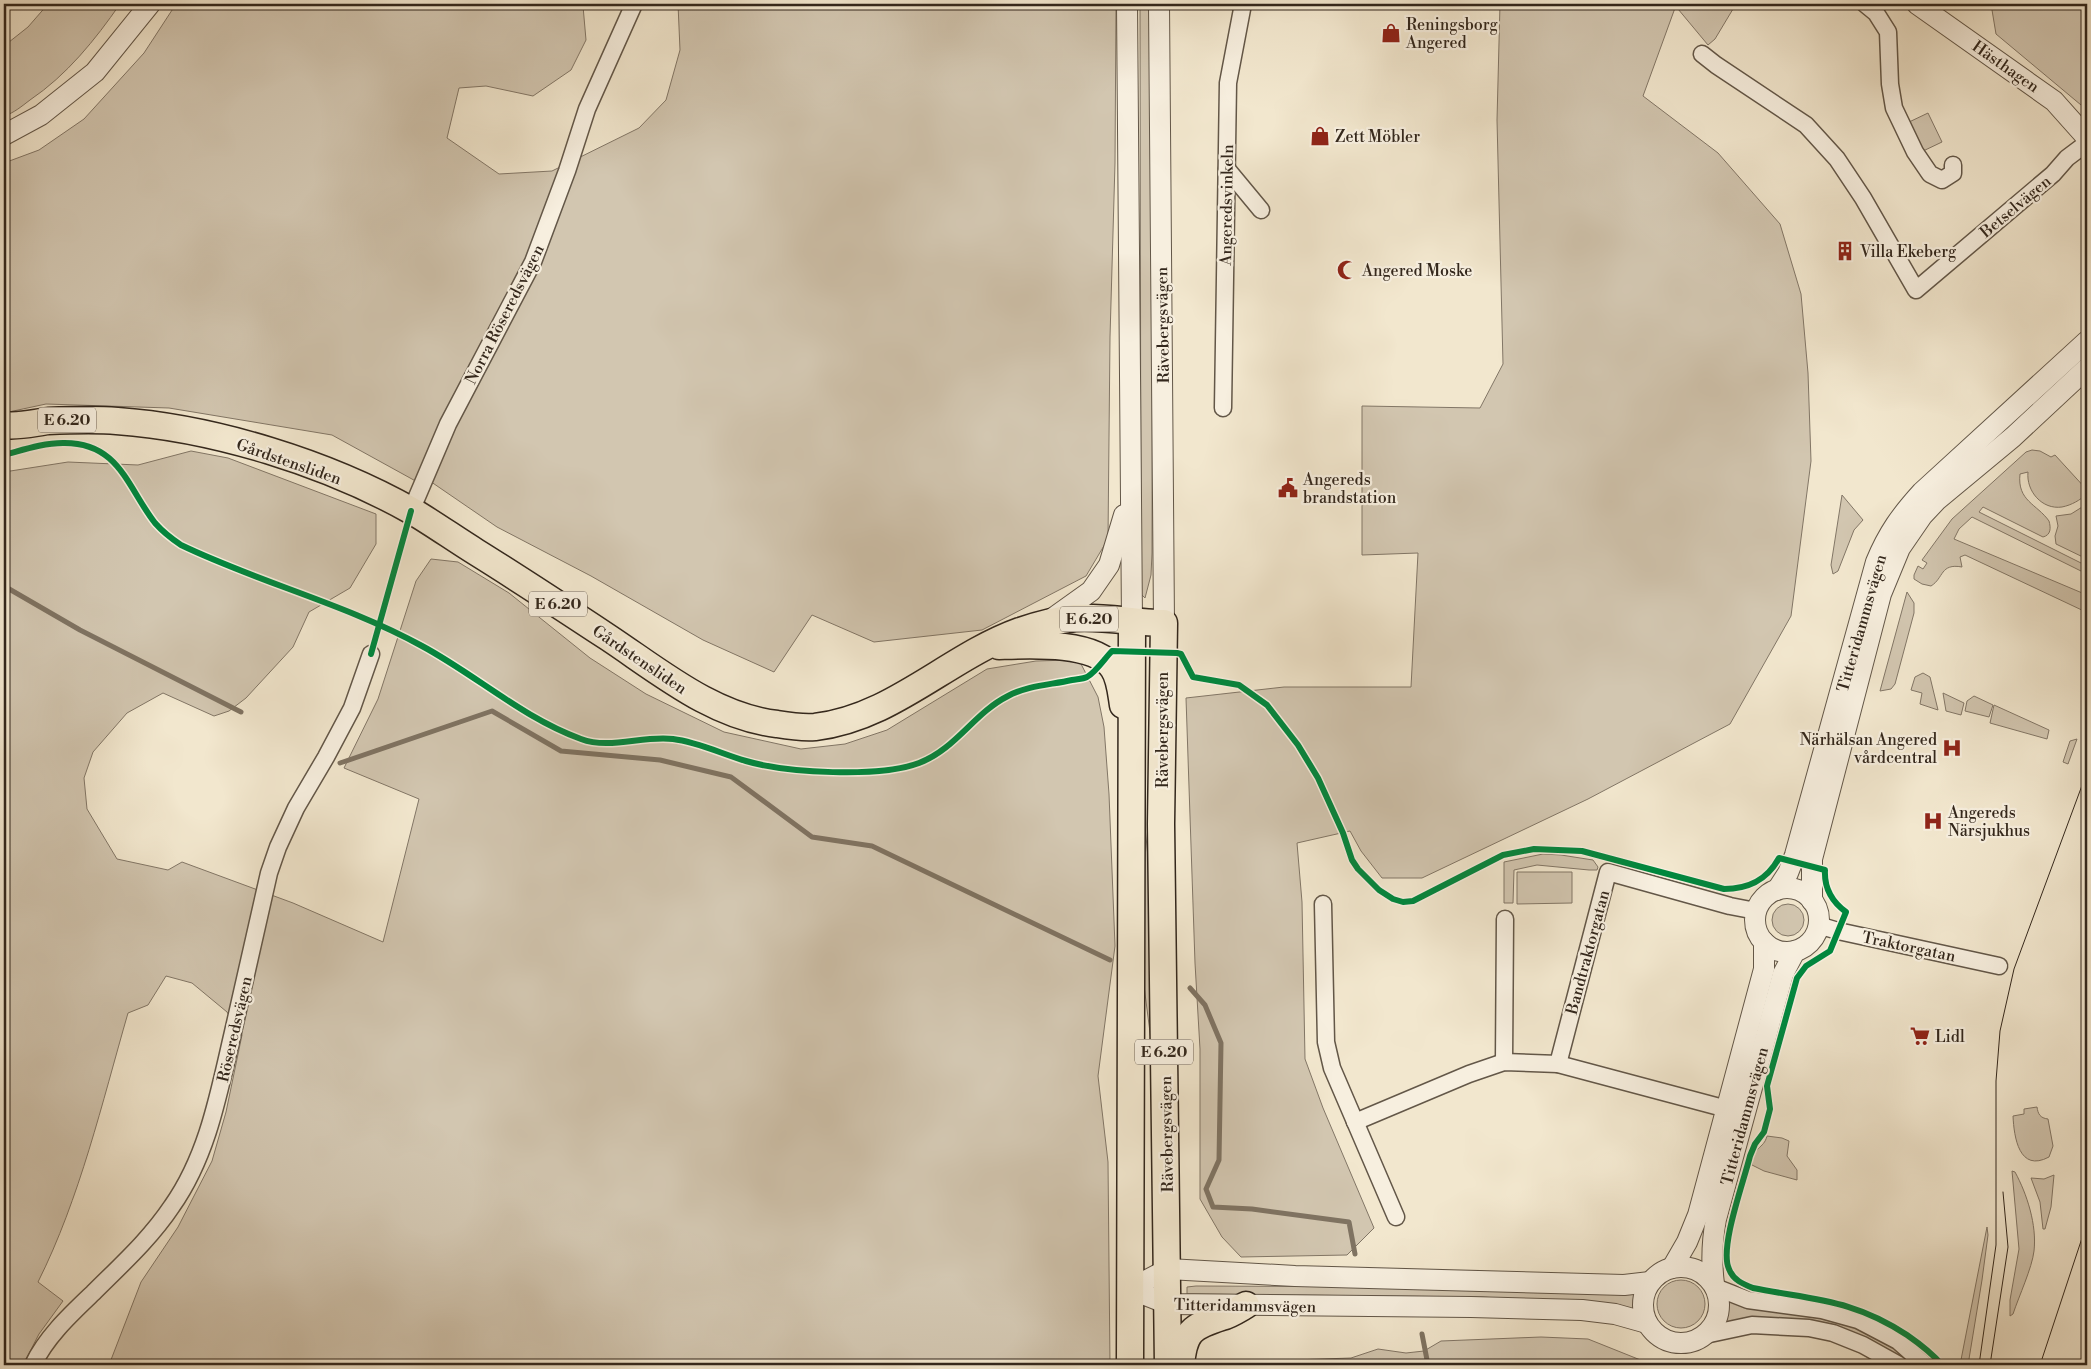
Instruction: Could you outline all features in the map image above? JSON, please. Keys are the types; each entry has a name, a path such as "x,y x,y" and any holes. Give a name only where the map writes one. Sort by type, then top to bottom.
{"highway":[{"name":"Gårdstensliden","path":"8,428 45,422 119,421 188,430 260,448 317,466 411,511 562,607 694,695 740,715 773,724 812,727 851,720 884,707 956,662 986,647 1017,632 1047,623 1076,618 1164,623"},
{"name":"Rävebergsvägen","path":"1130,1365 1132,622"},
{"name":"Rävebergsvägen","path":"1164,623 1161,824 1168,1365"},
{"name":"E 6.20","path":"986,647 1051,646 1091,651 1104,659 1113,668 1121,687 1125,733 1132,764"},
{"path":"1182,1365 1183,1348 1189,1336 1197,1327 1207,1321 1224,1317 1246,1305"}],"street":[{"path":"4,135 41,116 95,72 150,4"},
{"name":"Norra Röseredsvägen","path":"411,511 448,424 534,262 587,109 634,4"},
{"name":"Rävebergsvägen","path":"1127,4 1132,622"},
{"name":"Rävebergsvägen","path":"1159,4 1164,623"},
{"name":"Angeredsvinkeln","path":"1222,408 1228,82 1243,4"},
{"path":"1865,4 1876,13 1888,32 1890,84 1894,108 1915,152 1930,174 1942,180 1952,173 1953,165"},
{"name":"Hästhagen","path":"1916,4 2054,101 2087,138"},
{"name":"Betselvägen","path":"1702,54 1806,125 1837,160 1864,198 1916,290 2053,174 2067,158 2087,143"},
{"path":"1227,169 1261,210"},
{"name":"Titteridammsvägen","path":"1777,890 1788,873 1795,855 1876,562 1891,529 1900,515 1922,492 2087,341"},
{"name":"Titteridammsvägen","path":"1812,901 1812,859 1881,594 1900,548 1916,523 1936,500 2020,431 2087,368"},
{"name":"Rävebergsvägen","path":"1047,623 1091,591 1109,564 1123,524 1131,481"},
{"name":"Röseredsvägen","path":"33,1365 45,1344 60,1327 139,1248 158,1226 187,1183 198,1160 218,1099 269,873 278,847 296,808 326,758 352,708 371,654"},
{"name":"Bandtraktorgatan","path":"1558,1064 1608,872 1730,906 1756,911"},
{"path":"1787,888 1805,894 1812,901 1818,912 1818,924 1814,936 1809,943 1795,951 1778,951 1764,942 1756,928 1756,911 1766,896 1777,890 1787,888"},
{"path":"1323,904 1326,1042 1332,1068 1396,1217"},
{"path":"1504,1062 1505,919"},
{"name":"Traktorgatan","path":"1818,924 1838,931 2000,966"},
{"name":"Titteridammsvägen","path":"1672,1268 1687,1242 1698,1215 1764,969 1764,942"},
{"name":"Titteridammsvägen","path":"1715,1286 1711,1251 1716,1219 1783,974 1795,951"},
{"path":"1354,1122 1469,1074 1504,1062 1558,1064 1727,1109"},
{"path":"1899,1365 1863,1345 1833,1333 1809,1328 1752,1325 1705,1335 1685,1343 1674,1342 1658,1335 1647,1323 1643,1310 1644,1295 1650,1282 1664,1271 1672,1268 1691,1268 1700,1271 1715,1286 1748,1300 1822,1310 1858,1320 1898,1341 1925,1365"},
{"path":"1130,1289 1168,1269"},
{"name":"Titteridammsvägen","path":"1168,1269 1296,1276 1624,1285 1650,1282"},
{"path":"1705,1335 1717,1318 1720,1308 1715,1286"},
{"name":"Titteridammsvägen","path":"1130,1289 1168,1304 1582,1310 1615,1314 1647,1323"}],"shaded area":[{"path":"48,4 120,4 80,56 56,80 18,109 4,116 4,46 28,27"},
{"path":"176,4 581,4 583,6 586,40 571,70 533,96 486,86 459,88 447,138 499,174 552,171 639,128 666,100 680,50 678,4 1116,4 1108,539 1086,576 982,630 874,642 812,615 774,672 703,640 591,576 497,527 424,477 421,484 332,435 169,408 46,404 4,413 4,163 39,150 84,119 144,53"},
{"path":"1140,4 1153,4 1152,553 1151,575 1145,598 1141,594"},
{"path":"1500,4 1736,4 1715,39 1708,45 1678,9 1675,8 1643,96 1718,153 1780,224 1801,294 1808,373 1811,461 1791,616 1730,724 1588,799 1422,878 1382,878 1361,851 1350,831 1297,843 1302,902 1305,1059 1323,1108 1374,1228 1347,1255 1241,1257 1222,1237 1200,1199 1200,1049 1195,963 1186,698 1284,687 1411,687 1418,553 1362,555 1362,406 1480,408 1503,364 1497,120"},
{"path":"1991,4 2087,4 2087,110 1996,34"},
{"path":"1928,113 1942,142 1921,152 1907,123"},
{"path":"2032,450 2040,451 2051,457 2055,455 2087,490 2087,494 2066,506 2055,507 2048,505 2037,498 2033,492 2028,479 2028,472 2020,474 2020,483 2025,496 2049,521 2050,531 2048,535 2043,537 1983,507 1979,512 2087,566 2087,574 1972,517 1959,529 1954,539 2087,595 2087,616 2086,612 1965,555 1960,557 1962,567 1955,566 1946,569 1931,586 1922,584 1914,579 1918,566 1923,569 1927,563 1922,560 1952,519 2026,452"},
{"path":"191,451 228,458 376,514 376,544 350,588 309,612 293,647 246,698 229,711 214,716 163,693 127,713 93,752 84,778 87,809 117,859 168,870 182,862 293,903 383,942 419,799 344,768 378,699 416,581 431,559 458,562 509,593 590,658 646,694 724,732 801,749 845,744 887,730 987,669 1036,661 1070,660 1080,662 1098,697 1104,727 1109,794 1115,946 1098,1076 1108,1162 1110,1365 109,1365 141,1282 178,1227 212,1161 226,1112 242,1035 227,1012 192,983 166,976 148,1005 128,1013 78,1184 53,1250 38,1282 63,1301 39,1334 23,1365 4,1365 4,472 68,462 138,465"},
{"path":"1842,495 1863,520 1854,530 1838,571 1833,574 1831,565"},
{"path":"2087,504 2087,559 2056,544 2055,536 2058,526 2056,516 2071,514"},
{"path":"1907,592 1914,603 1914,613 1895,684 1891,689 1880,691"},
{"path":"1923,673 1930,677 1938,710 1920,704 1922,693 1911,690 1915,677"},
{"path":"1943,693 1964,703 1961,715 1946,711"},
{"path":"1974,696 1993,705 1989,717 1965,711 1967,701"},
{"path":"1994,705 2049,730 2047,739 1990,723"},
{"path":"2077,739 2068,764 2063,762 2070,741"},
{"path":"1144,817 1149,867 1155,1071 1143,978"},
{"path":"1543,854 1593,860 1598,867 1597,870 1589,870 1537,865 1514,870 1513,903 1504,903 1504,862"},
{"path":"1517,872 1572,872 1572,903 1517,904"},
{"path":"1788,904 1800,908 1804,920 1800,932 1788,936 1776,932 1772,920 1776,908"},
{"path":"2037,1107 2040,1115 2048,1119 2053,1146 2049,1157 2039,1161 2025,1157 2020,1150 2015,1134 2013,1116 2024,1114 2024,1109"},
{"path":"1767,1136 1789,1141 1787,1156 1797,1170 1797,1180 1764,1171 1752,1165 1756,1151"},
{"path":"2012,1171 2015,1172 2027,1200 2035,1241 2033,1258 2028,1274 2013,1314 2010,1316 2010,1300 2019,1249"},
{"path":"2054,1175 2051,1207 2045,1229 2043,1229 2040,1202 2031,1178 2044,1179"},
{"path":"1987,1227 1988,1235 1982,1280 1968,1365 1960,1365"},
{"path":"1681,1280 1690,1282 1698,1287 1703,1295 1705,1304 1703,1313 1698,1321 1690,1326 1681,1328 1672,1326 1664,1321 1659,1313 1657,1304 1659,1295 1664,1287 1672,1282"},
{"path":"1187,1287 1423,1287 1638,1293 1636,1310 1483,1297 1187,1294"},
{"path":"1726,1299 1823,1315 1879,1336 1917,1365 1913,1365 1865,1340 1721,1324"},
{"path":"1541,1337 1588,1339 1653,1365 1275,1365 1293,1360 1351,1358 1378,1349 1406,1353 1424,1351 1441,1341"},
{"path":"1729,1362 1758,1363 1763,1365 1717,1365"}],"waterway":[{"path":"4,586 80,630 241,712"},
{"path":"340,763 492,711 561,751 660,760 731,777 812,837 872,846 1110,960"},
{"path":"1190,988 1205,1005 1221,1043 1219,1160 1206,1189 1213,1207 1252,1209 1349,1222 1355,1254"},
{"path":"1422,1334 1428,1365"}],"tram line":[{"path":"1979,1365 1996,1245 1996,1081 2000,1031 2014,969 2087,772"},
{"path":"2087,1143 2087,1192"},
{"path":"2083,1228 2087,1191"},
{"path":"1990,1365 2008,1247 2003,1192"},
{"path":"2040,1365 2087,1223"}],"cycle path":[{"path":"4,455 56,443 82,445 97,450 120,469 155,523 181,545 211,559 393,631 442,657 539,720 592,742 615,743 662,738 673,739 692,743 746,761 808,771 857,772 902,768 919,763 944,749 985,712 1008,696 1032,687 1087,677 1112,651 1177,653 1181,654 1193,677 1239,685 1267,705 1298,745 1318,778 1343,833 1352,860 1358,869 1379,890 1393,899 1403,902 1413,901 1503,855 1534,849 1582,851 1724,889 1733,889 1756,882 1769,872 1779,858 1825,870 1827,888 1832,899 1846,912 1830,951 1806,966 1797,978 1767,1086 1770,1109 1764,1132 1755,1144 1750,1156 1730,1231 1727,1246 1729,1269 1736,1279 1753,1288 1832,1302 1869,1314 1907,1335 1926,1349 1942,1365"},
{"path":"371,654 411,511"}],"place":[{"name":"Reningsborg Angered","path":"1391,33"},
{"name":"Zett Möbler","path":"1320,136"},
{"name":"Villa Ekeberg","path":"1845,251"},
{"name":"Angered Moske","path":"1347,270"},
{"name":"Angereds brandstation","path":"1288,488"},
{"name":"Närhälsan Angered vårdcentral","path":"1952,748"},
{"name":"Angereds Närsjukhus","path":"1933,821"},
{"name":"Lidl","path":"1920,1036"}]}
